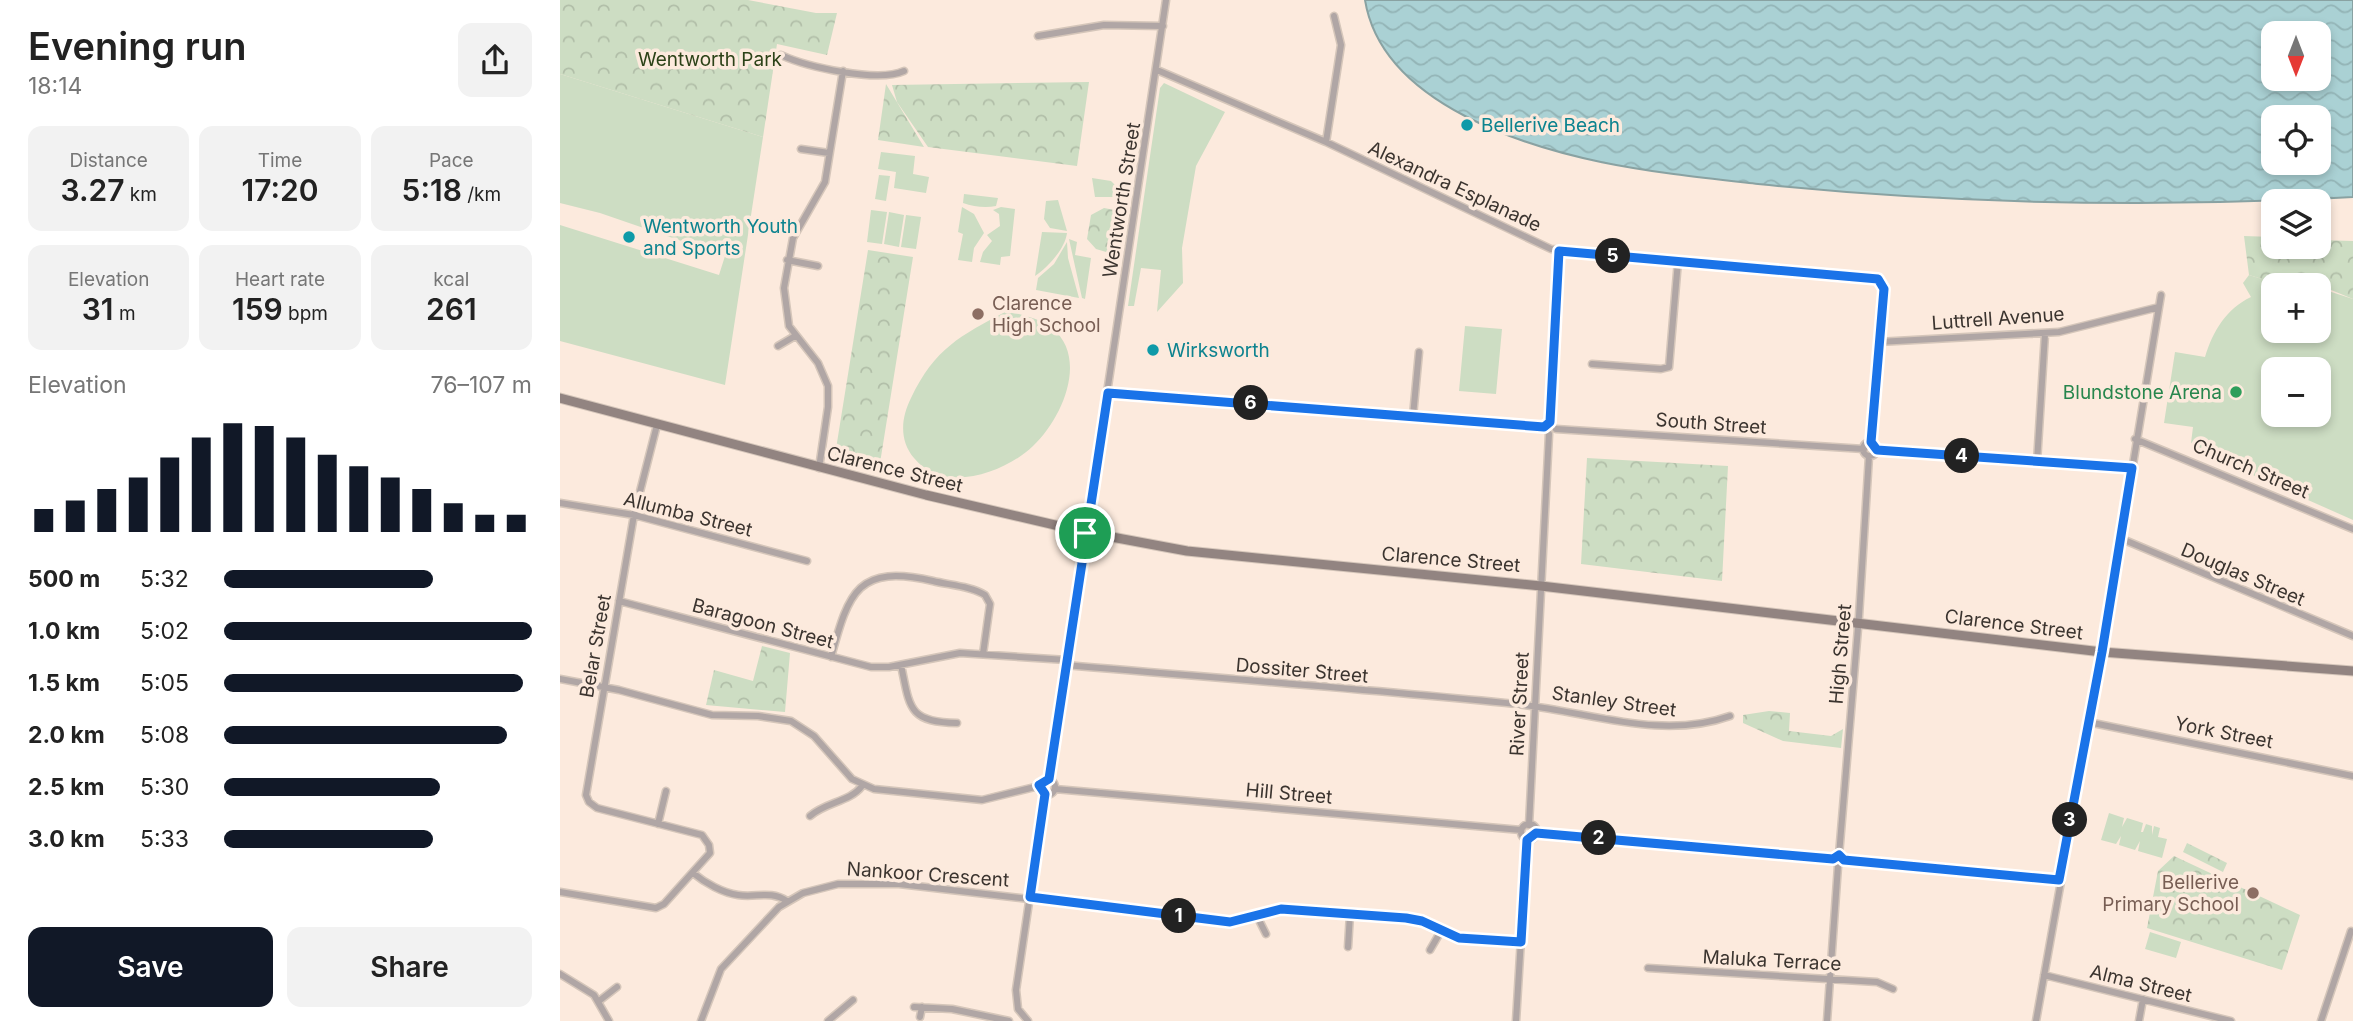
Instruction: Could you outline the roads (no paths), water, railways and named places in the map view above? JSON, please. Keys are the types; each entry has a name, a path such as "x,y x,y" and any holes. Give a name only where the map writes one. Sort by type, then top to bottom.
{"main road":[{"name":"Clarence Street","path":"560,398 819,468 1085,533 1217,555 1541,586 2102,652 2353,671"}],"street":[{"name":"Wentworth Street","path":"1049,779 1166,0"},
{"path":"1326,142 1341,46 1334,16"},
{"path":"1038,36 1104,25 1163,26"},
{"path":"781,55 843,71 887,76 904,71"},
{"name":"Alexandra Esplanade","path":"1157,70 1326,142 1559,251 1881,280 1884,289 1878,342"},
{"path":"819,468 828,407 828,386 818,363 789,326 784,303 787,260 798,226 821,192 843,71"},
{"path":"802,149 829,153"},
{"path":"1556,429 1549,434 1547,425 1559,251"},
{"path":"787,260 818,266"},
{"path":"1592,364 1661,369 1669,367 1678,261"},
{"path":"2036,1021 2059,880 2122,539 2135,439 2161,295"},
{"name":"Luttrell Avenue","path":"1878,342 2045,334 2159,307"},
{"path":"2037,462 2045,334"},
{"path":"778,345 795,337"},
{"path":"1877,450 1871,442 1878,342"},
{"path":"1413,416 1419,352"},
{"path":"1108,393 1547,425 1556,429"},
{"name":"Belar Street","path":"560,892 652,908 664,904 709,856 708,841 702,835 597,808 587,799 634,515 657,425"},
{"name":"South Street","path":"1556,429 1864,449"},
{"name":"River Street","path":"1529,825 1549,434"},
{"name":"Church Street","path":"2135,439 2353,529"},
{"path":"1871,442 1864,449 1869,456 1877,450 2132,468"},
{"name":"High Street","path":"1839,858 1869,456"},
{"name":"Allumba Street","path":"560,503 634,515 807,561"},
{"name":"Douglas Street","path":"2122,539 2353,636"},
{"path":"831,657 846,605 853,595 874,580 898,574 985,595 990,604 983,654"},
{"name":"Baragoon Street","path":"619,601 871,667 901,665 951,654 983,654 1067,662"},
{"name":"Dossiter Street","path":"1067,662 1534,706"},
{"path":"901,665 910,705 915,713 931,721 957,723"},
{"path":"560,679 604,687 712,715 758,716 791,721 808,731 862,786 882,791 982,800 1039,786 1042,780 1049,779 1054,782 1055,789 1045,794"},
{"name":"Stanley Street","path":"1534,706 1665,727 1695,726 1730,716"},
{"name":"York Street","path":"2088,722 2353,776"},
{"path":"810,816 827,804 855,794 862,786"},
{"path":"1028,1021 1018,1009 1016,990 1045,794 1039,786"},
{"name":"Hill Street","path":"1055,789 1521,830"},
{"path":"658,824 666,791"},
{"path":"1527,840 1522,836 1521,830 1529,825 1536,833"},
{"path":"1516,1021 1527,840 1536,833 1839,858 2059,880"},
{"path":"1826,1021 1839,858"},
{"path":"693,873 703,881 732,893 768,894 787,901"},
{"name":"Nankoor Crescent","path":"701,1021 721,969 787,901 822,887 856,882 1030,897 1230,922 1281,909 1415,919 1459,938 1521,942"},
{"path":"1348,947 1350,914"},
{"path":"1257,916 1266,934"},
{"path":"1430,950 1441,931"},
{"path":"2321,1021 2351,931"},
{"name":"Maluka Terrace","path":"1648,968 1877,982 1893,989"},
{"path":"560,974 582,985 600,1001 610,1021"},
{"name":"Alma Street","path":"2044,975 2231,1021"},
{"path":"600,1001 617,988"},
{"path":"2139,1021 2143,999"},
{"path":"828,1021 853,1000"},
{"path":"914,1007 952,1009 1009,1021"},
{"path":"920,1017 922,1007"}],"water":[{"path":"1365,0 2353,0 2353,197 2331,198 2331,189 2261,189 2261,200 2130,203 1981,200 1758,184 1608,164 1535,145 1465,116 1415,83 1400,69 1378,38"}],"place":[{"name":"Bellerive Beach","path":"1467,125"},
{"name":"Wentworth Youth and Sports","path":"629,237"},
{"name":"Clarence High School","path":"978,314"},
{"name":"Wirksworth","path":"1153,350"},
{"name":"Blundstone Arena","path":"2236,392"},
{"name":"Bellerive Primary School","path":"2253,893"}],"park label":[{"name":"Wentworth Park","path":"710,59"}]}
